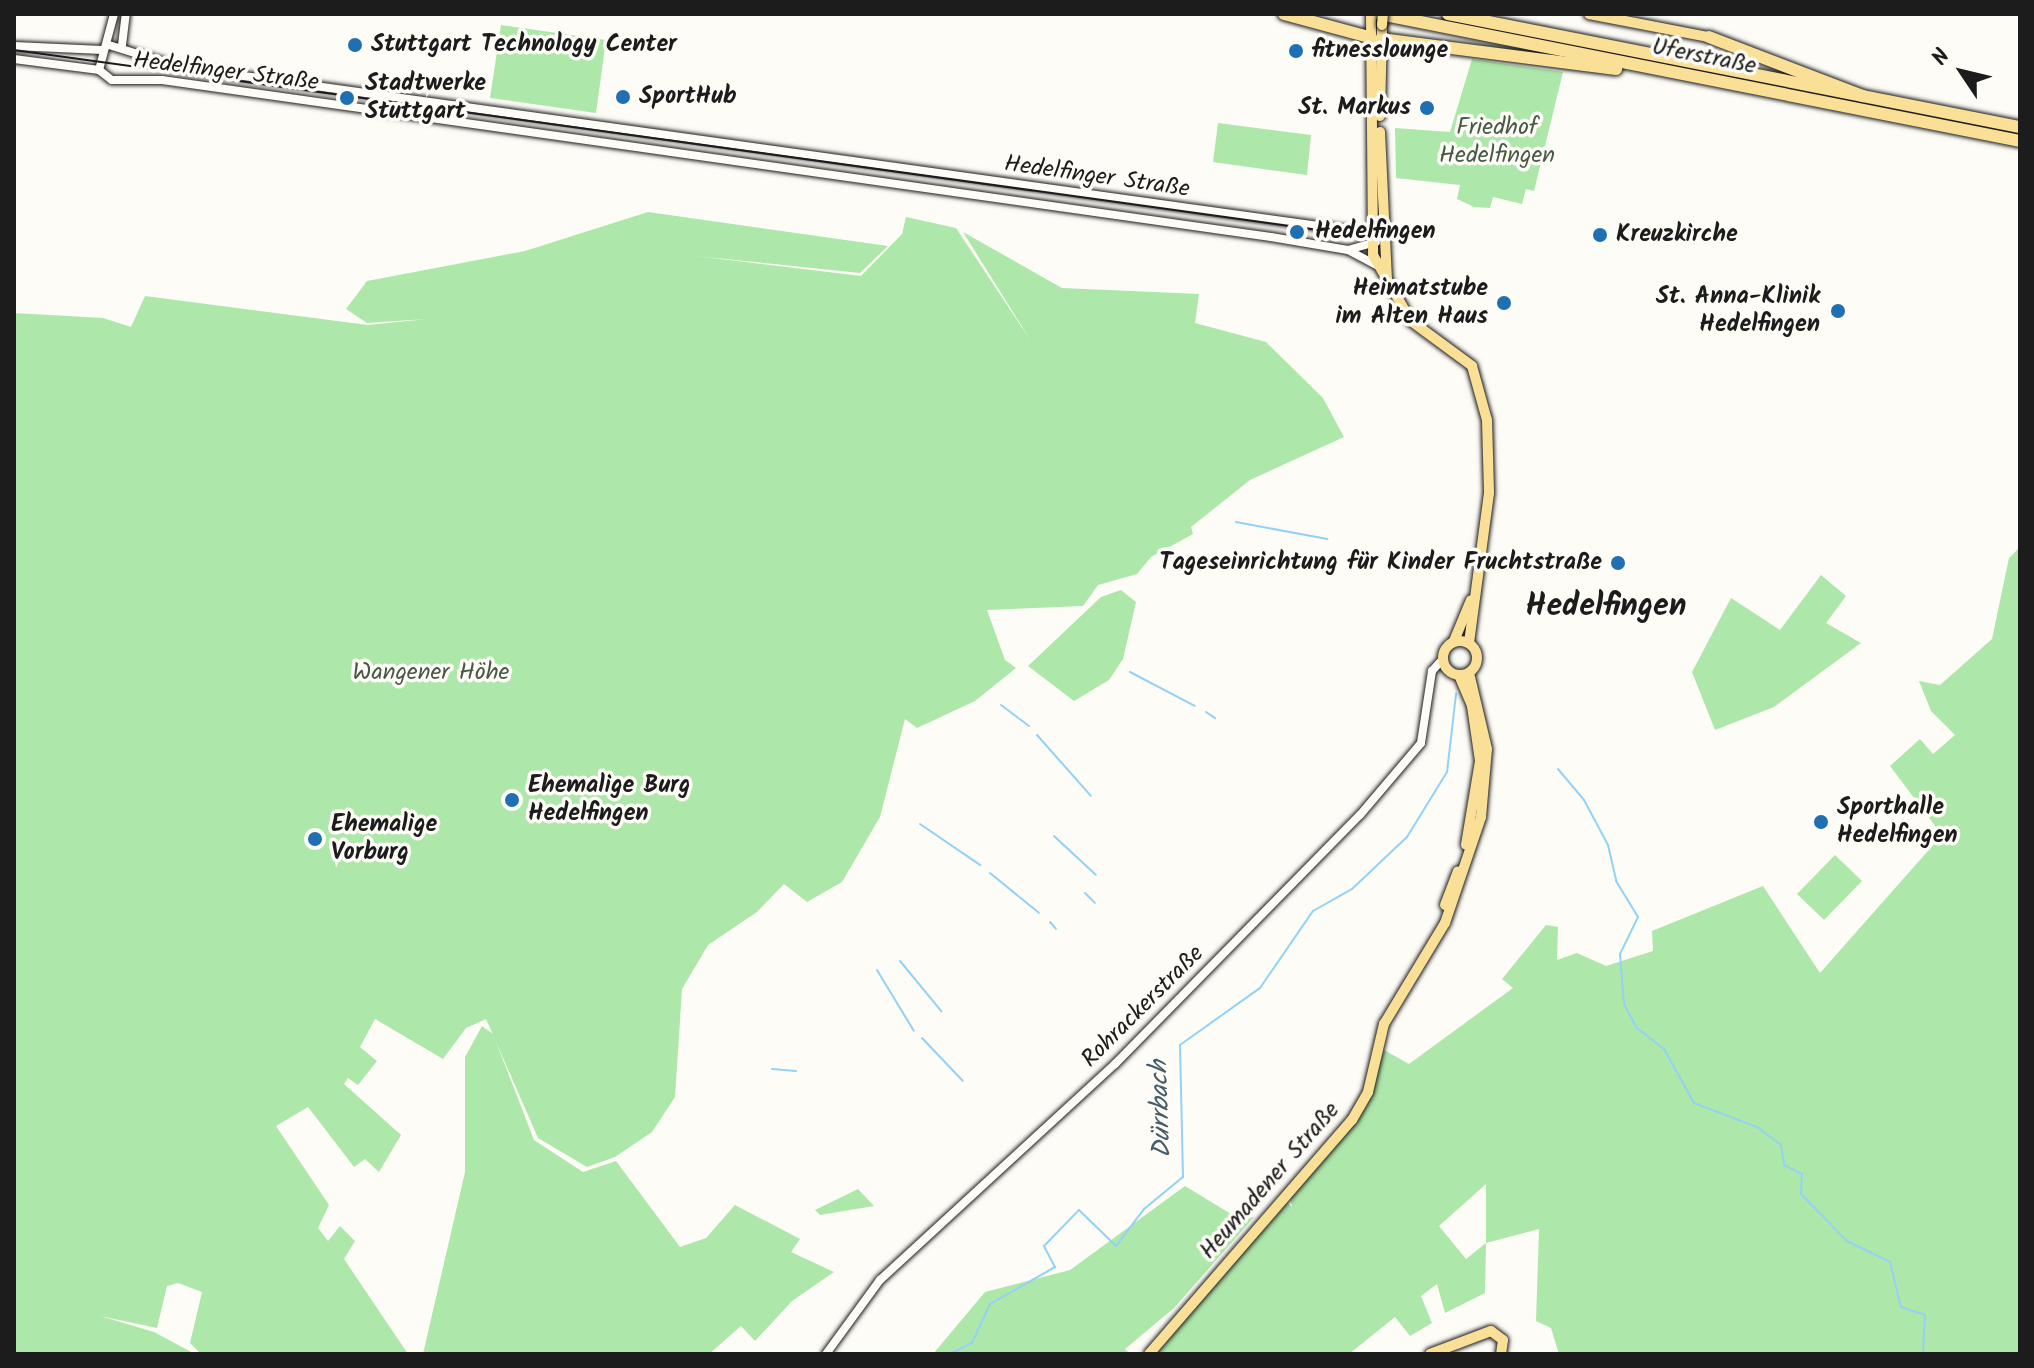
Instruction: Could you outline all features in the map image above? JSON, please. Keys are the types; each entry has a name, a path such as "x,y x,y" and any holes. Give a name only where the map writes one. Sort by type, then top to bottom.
{"highway":[{"path":"1284,14 1375,38 1610,68 1633,65"},
{"name":"Uferstraße","path":"1448,14 1865,99 2020,127"},
{"name":"Uferstraße","path":"1377,18 2020,141"},
{"path":"1709,37 1854,88 1865,99"}],"main road":[{"path":"1589,14 1709,37"},
{"path":"1377,18 1377,137 1387,282"},
{"path":"1377,137 1370,232 1376,265 1411,321 1465,358 1481,385 1490,471 1472,598 1469,643 1477,657 1464,674 1442,660 1454,641 1472,598"},
{"path":"1454,641 1469,643"},
{"name":"Heumadener Straße","path":"1149,1354 1352,1120 1368,1092 1389,1014 1437,935 1469,834 1480,773 1472,706 1464,674"},
{"path":"1430,1354 1484,1331 1499,1334 1501,1354"}],"street":[{"path":"99,70 114,14"},
{"path":"122,45 126,14"},
{"name":"Hedelfinger Straße","path":"14,46 105,48 122,45 133,58 727,144 1370,232 1384,238"},
{"path":"126,77 133,58"},
{"name":"Hedelfinger Straße","path":"14,59 99,70 112,80 126,77 1348,250 1376,265"},
{"path":"722,161 727,144"},
{"path":"764,165 767,149"},
{"name":"Hedelfinger Straße","path":"1348,250 1384,238"},
{"name":"Rohrackerstraße","path":"826,1354 880,1280 1126,1054 1348,829 1418,748 1432,671 1442,660"}],"green space":[{"path":"501,25 606,40 596,113 490,98"},
{"name":"Friedhof Hedelfingen","path":"1472,59 1563,72 1534,191 1526,189 1522,204 1493,197 1490,208 1474,207 1457,199 1460,185 1396,178 1395,128 1450,132"},
{"path":"1218,123 1311,135 1307,175 1213,162"},
{"name":"Wangener Höhe","path":"648,212 888,246 860,273 696,256 861,276 902,234 906,217 956,228 1031,341 963,232 1062,288 1199,294 1195,323 1266,342 1323,398 1344,437 1250,480 1191,527 1193,534 1151,557 1137,574 1098,585 1083,606 987,610 1005,660 1016,668 975,701 917,728 905,719 880,817 842,882 807,902 784,884 757,912 708,945 682,989 675,1097 652,1132 615,1157 587,1167 538,1138 486,1019 466,1028 443,1059 375,1019 360,1047 377,1061 358,1085 348,1078 344,1084 401,1135 379,1172 365,1159 354,1167 308,1107 276,1126 329,1205 318,1228 328,1241 340,1226 355,1241 344,1259 408,1354 201,1354 190,1343 202,1292 178,1283 167,1286 157,1328 100,1316 154,1332 195,1354 14,1354 14,313 103,318 131,327 145,296 368,325 427,319 367,323 346,309 367,281 525,251"},
{"path":"2020,547 2020,1354 1559,1354 1551,1328 1536,1321 1539,1229 1486,1243 1485,1293 1445,1313 1437,1284 1421,1296 1432,1323 1410,1336 1395,1317 1349,1354 1155,1354 1286,1202 1292,1207 1290,1197 1366,1107 1384,1050 1409,1064 1513,988 1502,979 1546,925 1558,927 1557,960 1577,953 1606,966 1653,951 1652,931 1763,886 1820,973 1942,835 1890,766 1920,739 1933,754 1955,735 1931,711 1919,681 1940,685 1992,639 2009,558","holes":["1486,1184 1486,1243 1466,1259 1439,1226"]},
{"path":"1821,575 1846,596 1826,623 1861,643 1774,707 1715,730 1692,672 1731,598 1780,630"},
{"path":"1121,590 1136,602 1123,659 1109,680 1074,701 1028,666 1101,597"},
{"path":"1835,855 1862,881 1824,920 1797,894"},
{"path":"482,1026 493,1034 534,1140 583,1172 616,1161 680,1247 706,1238 735,1205 800,1239 791,1252 834,1272 792,1301 755,1341 741,1326 709,1354 423,1354 465,1172 465,1057"},
{"path":"1185,1186 1236,1217 1254,1217 1174,1308 1125,1349 1130,1354 933,1354 985,1292 1070,1270"},
{"path":"858,1189 874,1206 820,1215 815,1210"}],"waterway":[{"path":"1236,522 1327,539"},
{"path":"1130,672 1195,706"},
{"name":"Dürrbach","path":"950,1354 972,1343 990,1304 1055,1267 1044,1246 1079,1210 1116,1246 1144,1209 1183,1177 1180,1045 1260,988 1313,911 1352,889 1407,837 1447,772 1456,694"},
{"path":"1001,705 1029,726"},
{"path":"1206,712 1215,718"},
{"path":"1037,735 1091,796"},
{"path":"1558,769 1584,800 1608,845 1616,881 1638,917 1620,954 1624,1004 1637,1028 1664,1049 1694,1103 1757,1127 1781,1145 1784,1165 1802,1174 1801,1194 1847,1241 1890,1262 1901,1307 1925,1315 1923,1354"},
{"path":"920,824 980,865"},
{"path":"1054,836 1096,875"},
{"path":"990,873 1039,913"},
{"path":"1085,893 1095,903"},
{"path":"1050,922 1056,929"},
{"path":"900,961 941,1011"},
{"path":"877,970 914,1031"},
{"path":"922,1038 963,1081"},
{"path":"772,1069 796,1071"}],"tram line":[{"path":"14,50 1342,233"}],"place":[{"name":"Stuttgart Technology Center","path":"355,45"},
{"name":"fitnesslounge","path":"1296,51"},
{"name":"SportHub","path":"623,97"},
{"name":"Stadtwerke Stuttgart","path":"347,98"},
{"name":"St. Markus","path":"1427,108"},
{"name":"Hedelfingen","path":"1297,232"},
{"name":"Kreuzkirche","path":"1600,235"},
{"name":"Heimatstube im Alten Haus","path":"1504,303"},
{"name":"St. Anna-Klinik Hedelfingen","path":"1838,311"},
{"name":"Tageseinrichtung für Kinder Fruchtstraße","path":"1618,563"},
{"name":"Ehemalige Burg Hedelfingen","path":"512,800"},
{"name":"Sporthalle Hedelfingen","path":"1821,822"},
{"name":"Ehemalige Vorburg","path":"315,839"}],"district":[{"name":"Hedelfingen","path":"1606,607"}]}
